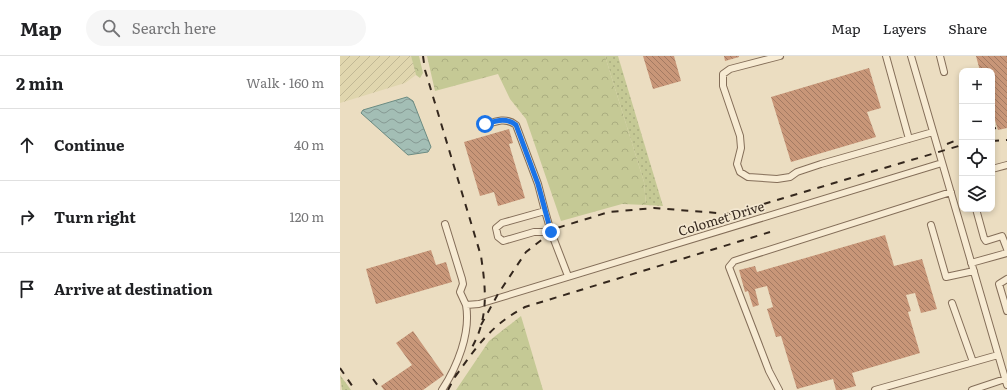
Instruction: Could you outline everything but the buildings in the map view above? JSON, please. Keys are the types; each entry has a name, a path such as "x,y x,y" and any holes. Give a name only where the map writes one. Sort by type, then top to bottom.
{"street":[{"path":"780,56 730,69 723,74 724,86 740,136 741,148 737,164 740,172 744,176 762,179 790,177 798,172 821,164 933,132"},
{"path":"886,56 909,139"},
{"path":"911,56 1006,382 972,390"},
{"path":"940,56 944,72"},
{"path":"485,124 498,120 510,120 516,125 538,184 551,232 555,239 568,276"},
{"name":"Colomet Drive","path":"466,305 479,304 942,163"},
{"path":"995,168 1007,165"},
{"path":"779,390 769,371 729,267 734,261 951,192"},
{"path":"545,211 502,223 496,228 498,236 503,241 534,232 551,232"},
{"path":"977,212 986,241 1005,235 1007,261"},
{"path":"442,390 456,360 466,331 467,314 466,305 460,292 463,284 462,279 445,224"},
{"path":"931,225 946,277 974,271"},
{"path":"972,263 1006,252"},
{"path":"1007,279 999,284 1007,311"},
{"path":"952,303 972,362"},
{"path":"875,390 998,355"}],"shaded area":[{"path":"340,56 411,56 416,75 405,83 340,103"}],"green space":[{"path":"411,56 419,56 423,73 420,78 416,75"},
{"path":"427,56 605,56 644,182 646,205 622,204 561,221 526,119 510,99 498,74 435,91"},
{"path":"605,56 618,56 663,206 646,205 644,182"},
{"path":"521,316 543,390 456,390 489,341"},
{"path":"340,375 351,390 342,390"}],"water":[{"path":"407,97 413,101 431,147 428,152 408,155 361,113 363,110"}],"railway":[{"path":"423,56 425,70 481,256 485,304 481,326 471,349"},
{"path":"947,144 959,139"},
{"path":"995,141 1007,140"},
{"path":"481,325 498,294 526,252 557,228 609,212 654,208 730,214 959,146"},
{"path":"455,377 486,337 503,321 525,307 770,232"},
{"path":"340,368 355,390"},
{"path":"448,390 457,373"},
{"path":"373,379 381,390"}],"route":[{"path":"485,124 498,120 510,120 516,125 522,136 538,184 551,232"}]}
